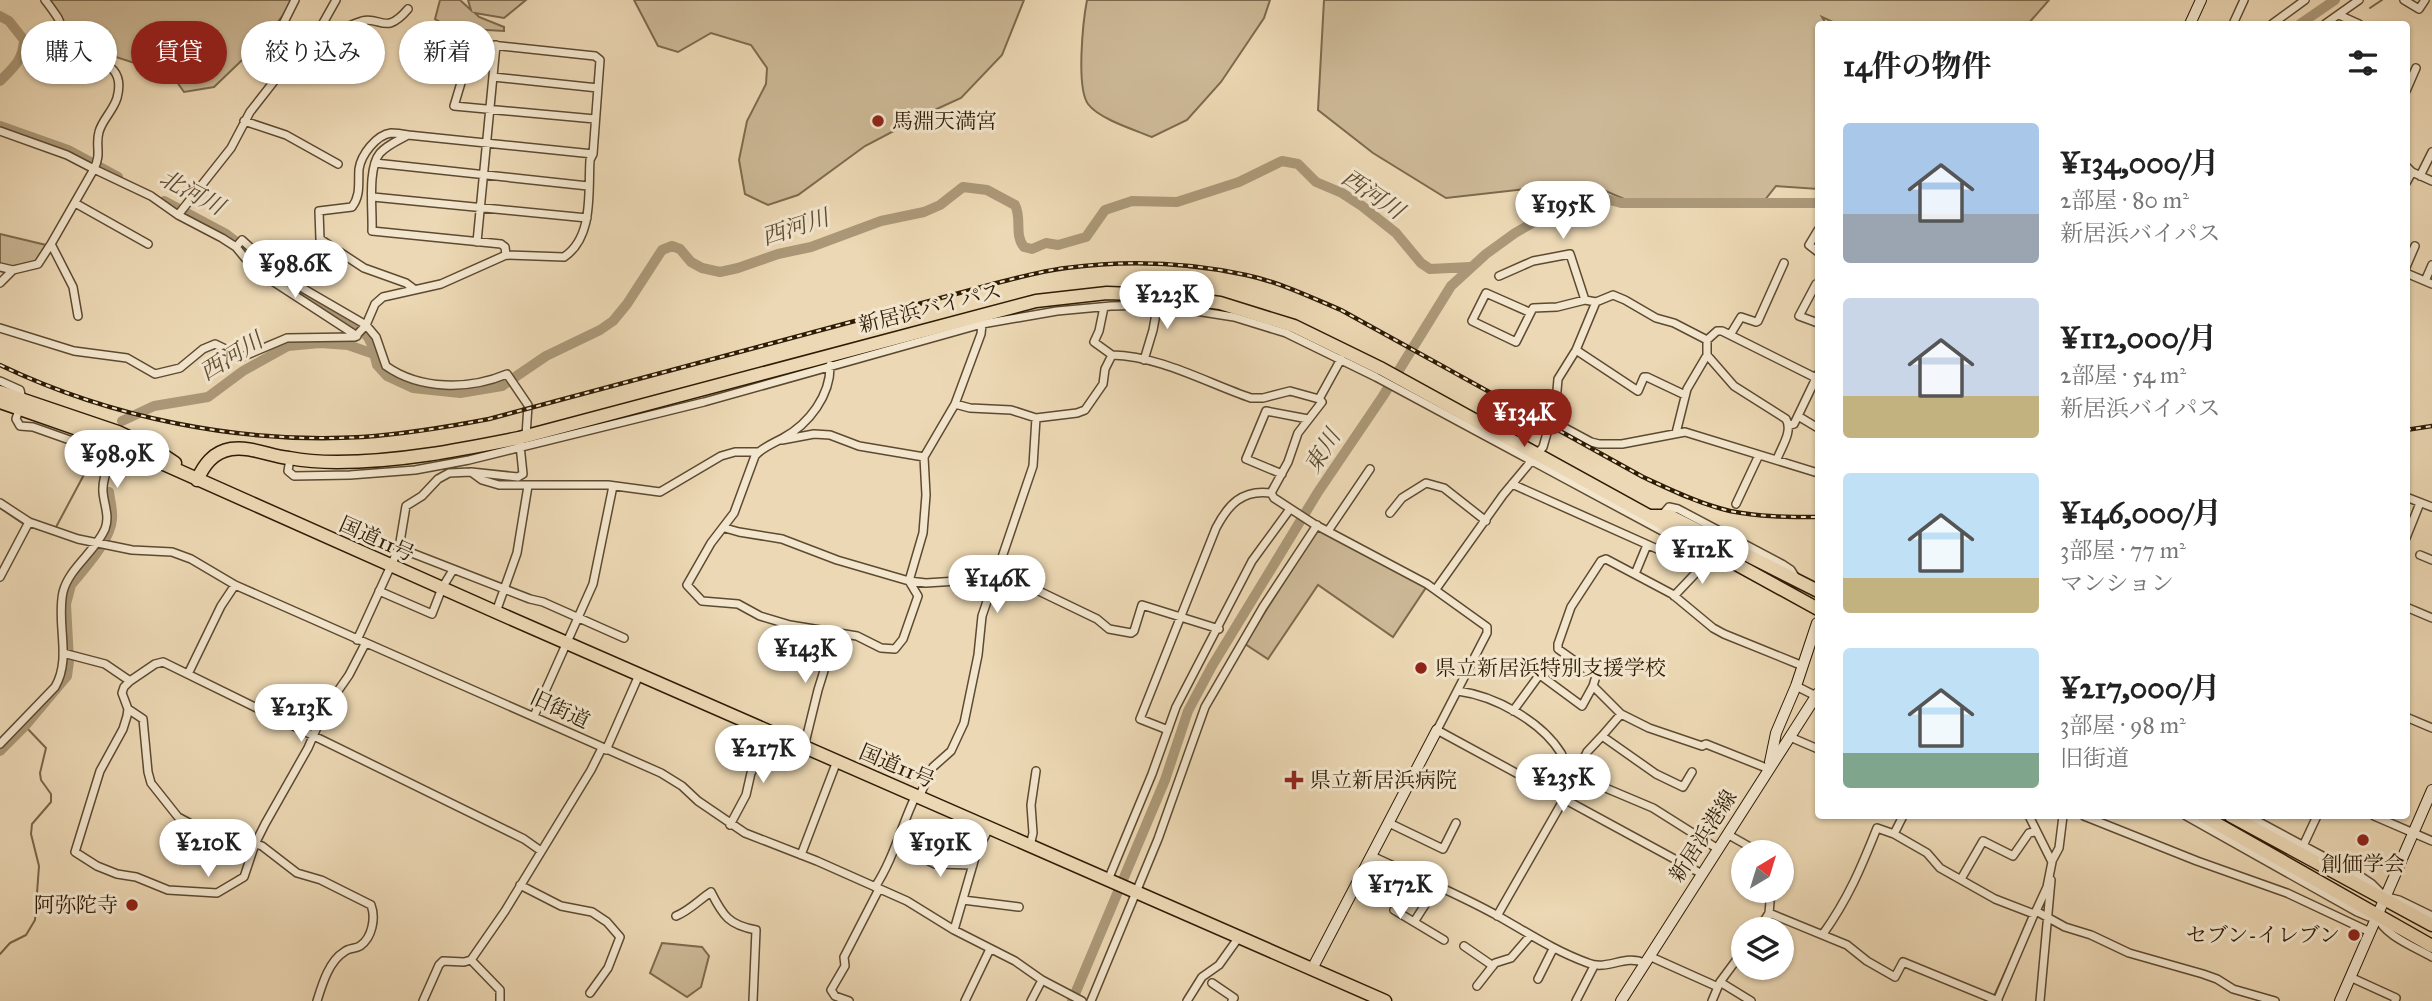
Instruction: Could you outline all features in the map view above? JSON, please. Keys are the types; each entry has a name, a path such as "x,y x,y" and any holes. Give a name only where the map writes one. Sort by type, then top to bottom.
{"highway":[{"name":"新居浜バイパス","path":"199,477 205,464 214,456 232,449 290,459 337,462 395,460 522,440 828,361 1037,301 1107,293 1159,300 1220,303 1294,326 1535,458 1657,515 1815,607"},
{"name":"国道11号","path":"0,392 20,404"},
{"name":"国道11号","path":"0,402 20,404 118,432 154,449 240,499 1385,1001"},
{"name":"新居浜バイパス","path":"1657,515 1705,532 1815,589"},
{"path":"2208,819 2432,946"},
{"path":"2237,819 2432,925"}],"street":[{"path":"0,267 13,270 38,264 96,166 100,154 98,133 117,97 116,75 102,61 69,43 58,18 45,0"},
{"path":"284,21 295,0"},
{"path":"324,21 336,0"},
{"path":"2191,21 2201,0"},
{"path":"2234,21 2244,0"},
{"path":"2276,21 2305,0"},
{"path":"2330,21 2359,0"},
{"path":"2404,0 2419,9 2425,0"},
{"path":"385,24 408,9"},
{"path":"2339,15 2352,21"},
{"path":"0,328 74,351 127,358 155,374 180,368 203,349 215,344 242,357 287,338 350,338 365,326 375,303 383,297 440,284 506,255 564,257 579,242 587,218 600,60 595,56 473,43 454,106 595,119"},
{"path":"495,56 496,45"},
{"path":"2410,82 2416,68"},
{"path":"495,77 598,88"},
{"path":"180,212 231,148 244,121 272,84"},
{"path":"477,242 492,84"},
{"path":"244,121 293,138 338,164"},
{"path":"0,131 96,166 136,191 151,196 239,245 365,326 376,337 386,366 411,380 453,384 481,382 507,374 528,405 522,440 523,474 518,477 449,472 406,506 399,548 379,591 349,675 324,711 313,735 256,844 244,877 217,893 168,890 97,866 75,852 100,771 123,729 128,709 122,693 124,687 155,664 163,662 313,735 373,766 524,839 541,851"},
{"path":"414,289 406,283 364,268 320,239 319,211 352,207 360,187 359,170 368,149 384,135 392,133 593,154"},
{"path":"408,135 379,154 374,163 372,231 501,244 505,247 506,255"},
{"path":"2420,176 2432,152"},
{"path":"374,163 588,186"},
{"path":"2410,170 2432,181"},
{"path":"373,197 587,218"},
{"path":"75,203 148,244"},
{"path":"1815,235 1809,245 1815,250"},
{"path":"51,244 73,287 78,316"},
{"path":"239,245 254,269 357,335"},
{"path":"2410,258 2415,246"},
{"path":"1499,276 1533,261 1570,254 1585,300"},
{"path":"1730,335 1741,317 1758,321 1784,263"},
{"path":"2410,275 2428,283 2432,265"},
{"path":"0,283 13,270"},
{"path":"1815,286 1799,316 1815,322"},
{"path":"1529,312 1486,293 1472,321 1516,342 1529,312 1533,309 1557,307 1585,300 1596,302 1613,295 1656,318 1707,340"},
{"path":"1144,360 1159,300"},
{"path":"471,472 482,480 499,485 613,486 660,492 721,456 734,452 758,452 794,431 812,414 829,385 828,361 982,324 1057,311 1159,300 1257,323 1379,373"},
{"path":"1436,589 1512,484 1543,447 1556,402 1558,379 1576,350 1596,302"},
{"path":"1104,307 1094,342 1112,355 1126,355 1191,374 1251,398 1263,398 1290,391 1319,399"},
{"path":"758,452 734,513 711,543 687,585 702,601 738,604 760,616 790,625 856,636 881,648 895,649 904,639 918,596 909,581 922,533 926,495 924,457 955,404 981,334 982,324"},
{"path":"1676,433 1685,395 1693,376 1707,355 1707,340 1717,331 1815,376"},
{"path":"1576,350 1638,391 1644,377 1647,377 1685,395"},
{"path":"955,404 970,408 1011,410 1044,419 1085,410 1103,384 1105,369 1112,355"},
{"path":"1707,355 1734,386 1780,414 1790,425"},
{"path":"1319,399 1341,359"},
{"path":"0,382 20,390 16,419 20,426 33,426 112,456 104,481 107,513 106,527 100,544 66,583 63,593 61,624 67,653 63,667 55,687 0,744"},
{"path":"1777,459 1790,425 1794,424 1815,383"},
{"path":"1271,493 1282,474 1298,433 1322,402 1319,399"},
{"path":"1282,474 1246,459 1266,411 1308,419"},
{"path":"1798,416 1815,426"},
{"path":"849,1001 835,996 831,990 845,966 844,957 894,855 907,815 933,767 951,751 964,723 978,655 982,616 1033,466 1036,418"},
{"path":"1550,420 1599,444 1622,444 1676,433 1693,434 1815,472"},
{"path":"781,439 830,435 859,446 924,457"},
{"path":"1737,504 1759,455"},
{"path":"1535,458 1673,537 1781,594 1798,598"},
{"path":"1328,531 1370,468"},
{"path":"1390,513 1402,498 1426,483 1444,488 1486,521"},
{"path":"1512,484 1664,552 1673,537"},
{"path":"496,612 517,553 528,486"},
{"path":"534,716 593,584 613,486"},
{"path":"1168,730 1140,719 1205,554 1223,513 1237,499 1258,492 1271,493"},
{"path":"1271,493 1274,498 1315,525 1436,589 1487,627 1488,634 1312,969"},
{"path":"2410,499 2432,507"},
{"name":"旧街道","path":"0,503 28,525 55,529 100,544 172,552 191,559 235,585 661,773 682,786 698,802 730,825 907,901 1082,1001"},
{"path":"2410,528 2420,503"},
{"path":"1110,881 1176,707 1219,629 1252,561 1292,510"},
{"path":"0,577 28,525"},
{"path":"1091,1001 1133,891 1158,839 1210,697 1315,525"},
{"path":"724,528 739,533 782,539 837,560 909,581 926,583 993,579 1027,584 1097,619 1109,629 1130,633 1133,631 1142,605 1219,629"},
{"path":"1635,573 1647,544"},
{"path":"399,548 504,589 543,601 624,638"},
{"path":"2420,555 2432,560"},
{"path":"1674,596 1711,557"},
{"path":"1513,710 1542,673 1582,706 1594,686 1596,676 1558,649 1572,607 1601,561 1606,559 1674,596 1724,634 1803,666"},
{"path":"379,591 432,614 453,569"},
{"path":"188,674 220,607 235,585"},
{"path":"2410,609 2432,618"},
{"path":"1594,686 1621,714 1673,737 1702,746 1706,744 1769,769 1776,733 1796,686 1815,629"},
{"path":"804,747 836,632"},
{"path":"67,653 105,664 130,681"},
{"path":"423,1001 439,964 443,961 471,960 604,749 639,675"},
{"path":"1796,686 1815,694"},
{"path":"1458,691 1496,701 1533,724 1560,752 1570,774 1653,808 1717,849"},
{"name":"新居浜港線","path":"1620,1001 1815,698"},
{"path":"128,709 143,719 151,783 178,817 193,825 262,846 297,873 321,880 371,905 372,929 369,937 359,946 344,951 333,964 317,1001"},
{"path":"1497,916 1564,799 1587,752 1621,714"},
{"path":"2410,719 2432,728"},
{"path":"1437,730 1702,874"},
{"path":"730,825 746,795 751,773 774,734"},
{"path":"1602,736 1656,774 1683,787 1692,772"},
{"path":"1790,737 1815,748"},
{"path":"801,855 837,761"},
{"path":"1030,846 1033,833 1031,805 1036,771"},
{"path":"2340,1001 2432,790"},
{"path":"1894,834 1898,819"},
{"path":"2030,819 2052,861"},
{"path":"2040,1001 2050,876 2052,861 2059,848 2063,819"},
{"path":"2092,819 2287,893 2370,932"},
{"path":"2191,819 2357,912 2377,916"},
{"path":"2254,819 2372,884 2384,899 2399,900 2432,916"},
{"path":"2304,846 2316,819"},
{"path":"2380,819 2432,841"},
{"path":"1389,823 1443,849 1456,822"},
{"path":"954,930 973,865 989,828"},
{"path":"1823,934 1843,906 1877,828 1894,834 1927,853 1940,868 1996,899 2048,917 2129,953 2203,974 2233,989 2275,1001"},
{"path":"1961,880 1983,841 2012,856 2029,832 2035,832"},
{"path":"1727,834 1738,840"},
{"path":"915,854 935,864 973,865"},
{"path":"1372,856 1497,916 1553,948 1594,965 1600,967 1617,961 1647,959 1719,984 1751,1001"},
{"path":"1769,913 1847,945 1867,961 1895,977 1903,962 1997,1001 2050,876"},
{"path":"520,885 561,906 592,912 607,922 620,937 608,968 590,993"},
{"path":"1414,922 1437,886"},
{"path":"676,916 688,911 711,892 724,916 740,927 756,930 753,1001"},
{"path":"963,900 1019,907"},
{"path":"1766,917 1770,903"},
{"path":"1394,910 1444,940"},
{"path":"2377,916 2387,929 2432,957"},
{"path":"1477,986 1493,966 1511,958 1530,936"},
{"path":"1187,1001 1202,977 1219,965 1239,937"},
{"path":"1464,946 1493,966"},
{"path":"1538,979 1553,948"},
{"path":"965,1001 990,949"},
{"path":"471,960 500,990 500,1001"},
{"path":"1576,1001 1594,965"},
{"path":"1712,1001 1719,984 1731,967"},
{"path":"2350,977 2396,998 2395,1001"},
{"path":"1031,1001 1042,980"},
{"path":"1212,983 1234,998 1232,1001"}],"shaded area":[{"path":"49,0 295,0 279,21 241,21 241,61 227,74 227,21 131,21 131,62 117,57 117,21 55,21"},
{"path":"440,0 460,0 471,10 468,0 526,0 504,18 475,13 489,21 435,19"},
{"path":"634,0 1024,0 1002,55 961,98 865,146 798,195 768,205 745,194 739,160 747,121 766,84 767,68 751,45 711,33 678,52 658,46"},
{"path":"1087,0 1270,0 1264,18 1221,82 1187,120 1152,137 1109,119 1093,109 1084,96 1081,69"},
{"path":"1324,0 2049,0 2031,21 1831,21 1822,17 1824,21 1815,21 1815,189 1776,186 1764,201 1624,199 1579,183 1446,198 1373,153 1318,110"},
{"path":"495,23 504,27 504,31 495,30"},
{"path":"178,84 217,84 214,87 184,92"},
{"path":"0,234 46,245 35,262 8,267 0,264"},
{"path":"1317,529 1427,586 1393,637 1318,585 1268,659 1245,644"},
{"path":"662,943 702,947 709,956 701,987 687,997 650,973"}],"waterway":[{"name":"東川","path":"2304,21 2335,0"},
{"path":"2370,8 2382,0"},
{"path":"0,16 9,21 24,40 20,58 0,81"},
{"name":"北河川","path":"0,126 68,150 118,177"},
{"name":"西河川","path":"164,201 226,234 270,274 357,326 368,337 377,365 387,376 413,388 460,393 502,386 546,356 613,321 662,250 672,246 680,249 691,262 720,272 811,247 881,221 924,212 940,205 963,187 987,190 1015,205 1021,242 1024,247 1032,249 1046,243 1058,245 1086,237 1105,210 1132,201 1177,202 1239,182 1282,161 1298,164 1316,182 1342,193 1362,206 1396,233 1421,263 1430,269 1470,267"},
{"name":"東川","path":"1072,1001 1165,780 1188,711 1212,666 1318,492 1383,396 1451,286 1486,254 1515,233 1555,210 1577,202 1599,197 1621,203 1815,203"},
{"name":"西河川","path":"122,421 154,406 208,397 243,371 288,346 320,343 348,345 374,354"},
{"name":"西河川","path":"100,447 103,463"},
{"path":"55,529 95,454"},
{"name":"西河川","path":"0,751 67,676 69,661 66,604 71,585 107,536 112,519 109,492"},
{"path":"0,508 25,525"},
{"path":"31,527 42,530"},
{"path":"0,954 10,943 26,935 35,920 39,866 31,834 32,824 51,802 51,794 41,780 40,773 46,748 25,726"},
{"path":"1995,994 2012,957"}],"railway":[{"path":"0,365 86,400 177,424 270,436 378,436 489,419 1038,273 1111,264 1178,265 1258,278 1341,310 1643,477 1697,501 1730,511 1752,514 1815,517"},
{"path":"2410,429 2432,426"}],"place":[{"name":"馬淵天満宮","path":"878,121"},
{"name":"県立新居浜特別支援学校","path":"1421,668"},
{"name":"県立新居浜病院","path":"1294,780"},
{"name":"創価学会","path":"2363,840"},
{"name":"阿弥陀寺","path":"132,905"},
{"name":"セブン-イレブン","path":"2354,935"}]}
